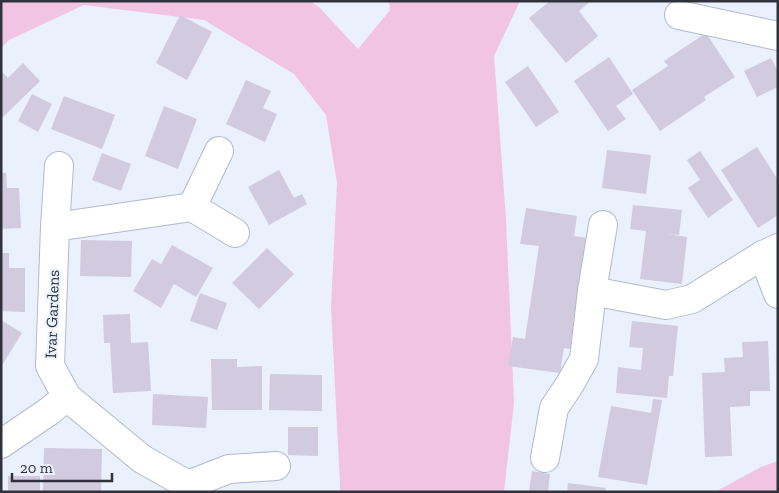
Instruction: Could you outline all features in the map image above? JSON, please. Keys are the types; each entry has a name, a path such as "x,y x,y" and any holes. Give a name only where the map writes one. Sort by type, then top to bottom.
{"street":[{"path":"679,15 778,36"},
{"path":"192,207 219,151"},
{"name":"Ivar Gardens","path":"59,166 50,366 67,397 142,459 189,489 229,469 276,466"},
{"path":"55,227 192,207 235,233"},
{"path":"545,458 554,408 584,358 592,291 603,225"},
{"path":"592,291 666,305 692,299 770,251 778,294"},
{"path":"1,444 67,397"}],"shaded area":[{"path":"5,1 310,1 319,7 358,49 390,10 389,1 520,1 494,56 506,219 514,403 504,492 340,492 331,308 337,183 326,115 294,74 204,20 84,5 9,40 1,48 1,4"},
{"path":"778,461 778,492 715,492 761,467"}],"building":[{"path":"550,1 591,1 579,11 598,36 566,63 529,18"},
{"path":"180,15 212,32 187,80 156,63"},
{"path":"706,33 735,77 704,97 706,100 660,131 632,90 668,66 664,61"},
{"path":"609,57 633,94 616,106 626,119 608,131 574,81"},
{"path":"771,58 778,72 778,87 757,97 744,71"},
{"path":"23,63 40,81 1,119 1,71 8,78"},
{"path":"528,66 559,112 536,127 505,82"},
{"path":"246,80 271,91 263,108 277,114 265,142 226,124"},
{"path":"32,94 52,104 38,132 18,121"},
{"path":"64,96 115,115 102,149 51,129"},
{"path":"164,106 197,119 178,169 145,156"},
{"path":"757,147 778,180 778,215 758,228 721,170"},
{"path":"607,150 651,155 646,194 602,188"},
{"path":"700,151 733,200 708,218 688,188 700,180 687,160"},
{"path":"102,153 131,164 121,191 92,180"},
{"path":"279,170 294,198 302,194 307,204 269,225 248,187"},
{"path":"1,173 6,173 7,188 19,188 21,228 1,229"},
{"path":"633,205 682,210 679,235 667,234 687,237 682,284 640,279 646,231 630,229"},
{"path":"526,208 577,216 574,236 595,239 578,350 564,348 560,373 508,366 513,337 525,339 539,246 520,244"},
{"path":"81,240 132,241 131,277 80,276"},
{"path":"172,245 213,268 196,297 174,284 161,308 133,291 152,259 161,264"},
{"path":"267,248 294,274 259,309 232,283"},
{"path":"1,253 9,253 9,268 25,268 25,312 1,311"},
{"path":"200,293 227,303 217,330 190,321"},
{"path":"130,314 131,343 148,342 151,391 113,393 110,343 104,343 103,315"},
{"path":"1,320 22,333 1,367"},
{"path":"632,321 678,326 673,376 669,376 667,398 616,393 618,367 641,370 643,348 629,347"},
{"path":"768,341 770,391 750,391 750,406 730,407 732,456 705,457 702,373 725,372 724,358 743,357 742,342"},
{"path":"211,359 237,359 237,367 262,366 262,410 212,410"},
{"path":"270,374 322,375 322,411 269,410"},
{"path":"153,394 208,397 206,428 152,425"},
{"path":"653,399 662,400 647,485 598,477 611,406 651,413"},
{"path":"288,427 318,427 318,456 288,455"},
{"path":"44,448 102,449 101,492 43,492"},
{"path":"532,471 550,474 548,492 529,492"},
{"path":"8,476 40,476 40,492 8,492"},
{"path":"568,483 606,488 605,492 567,492"}]}
